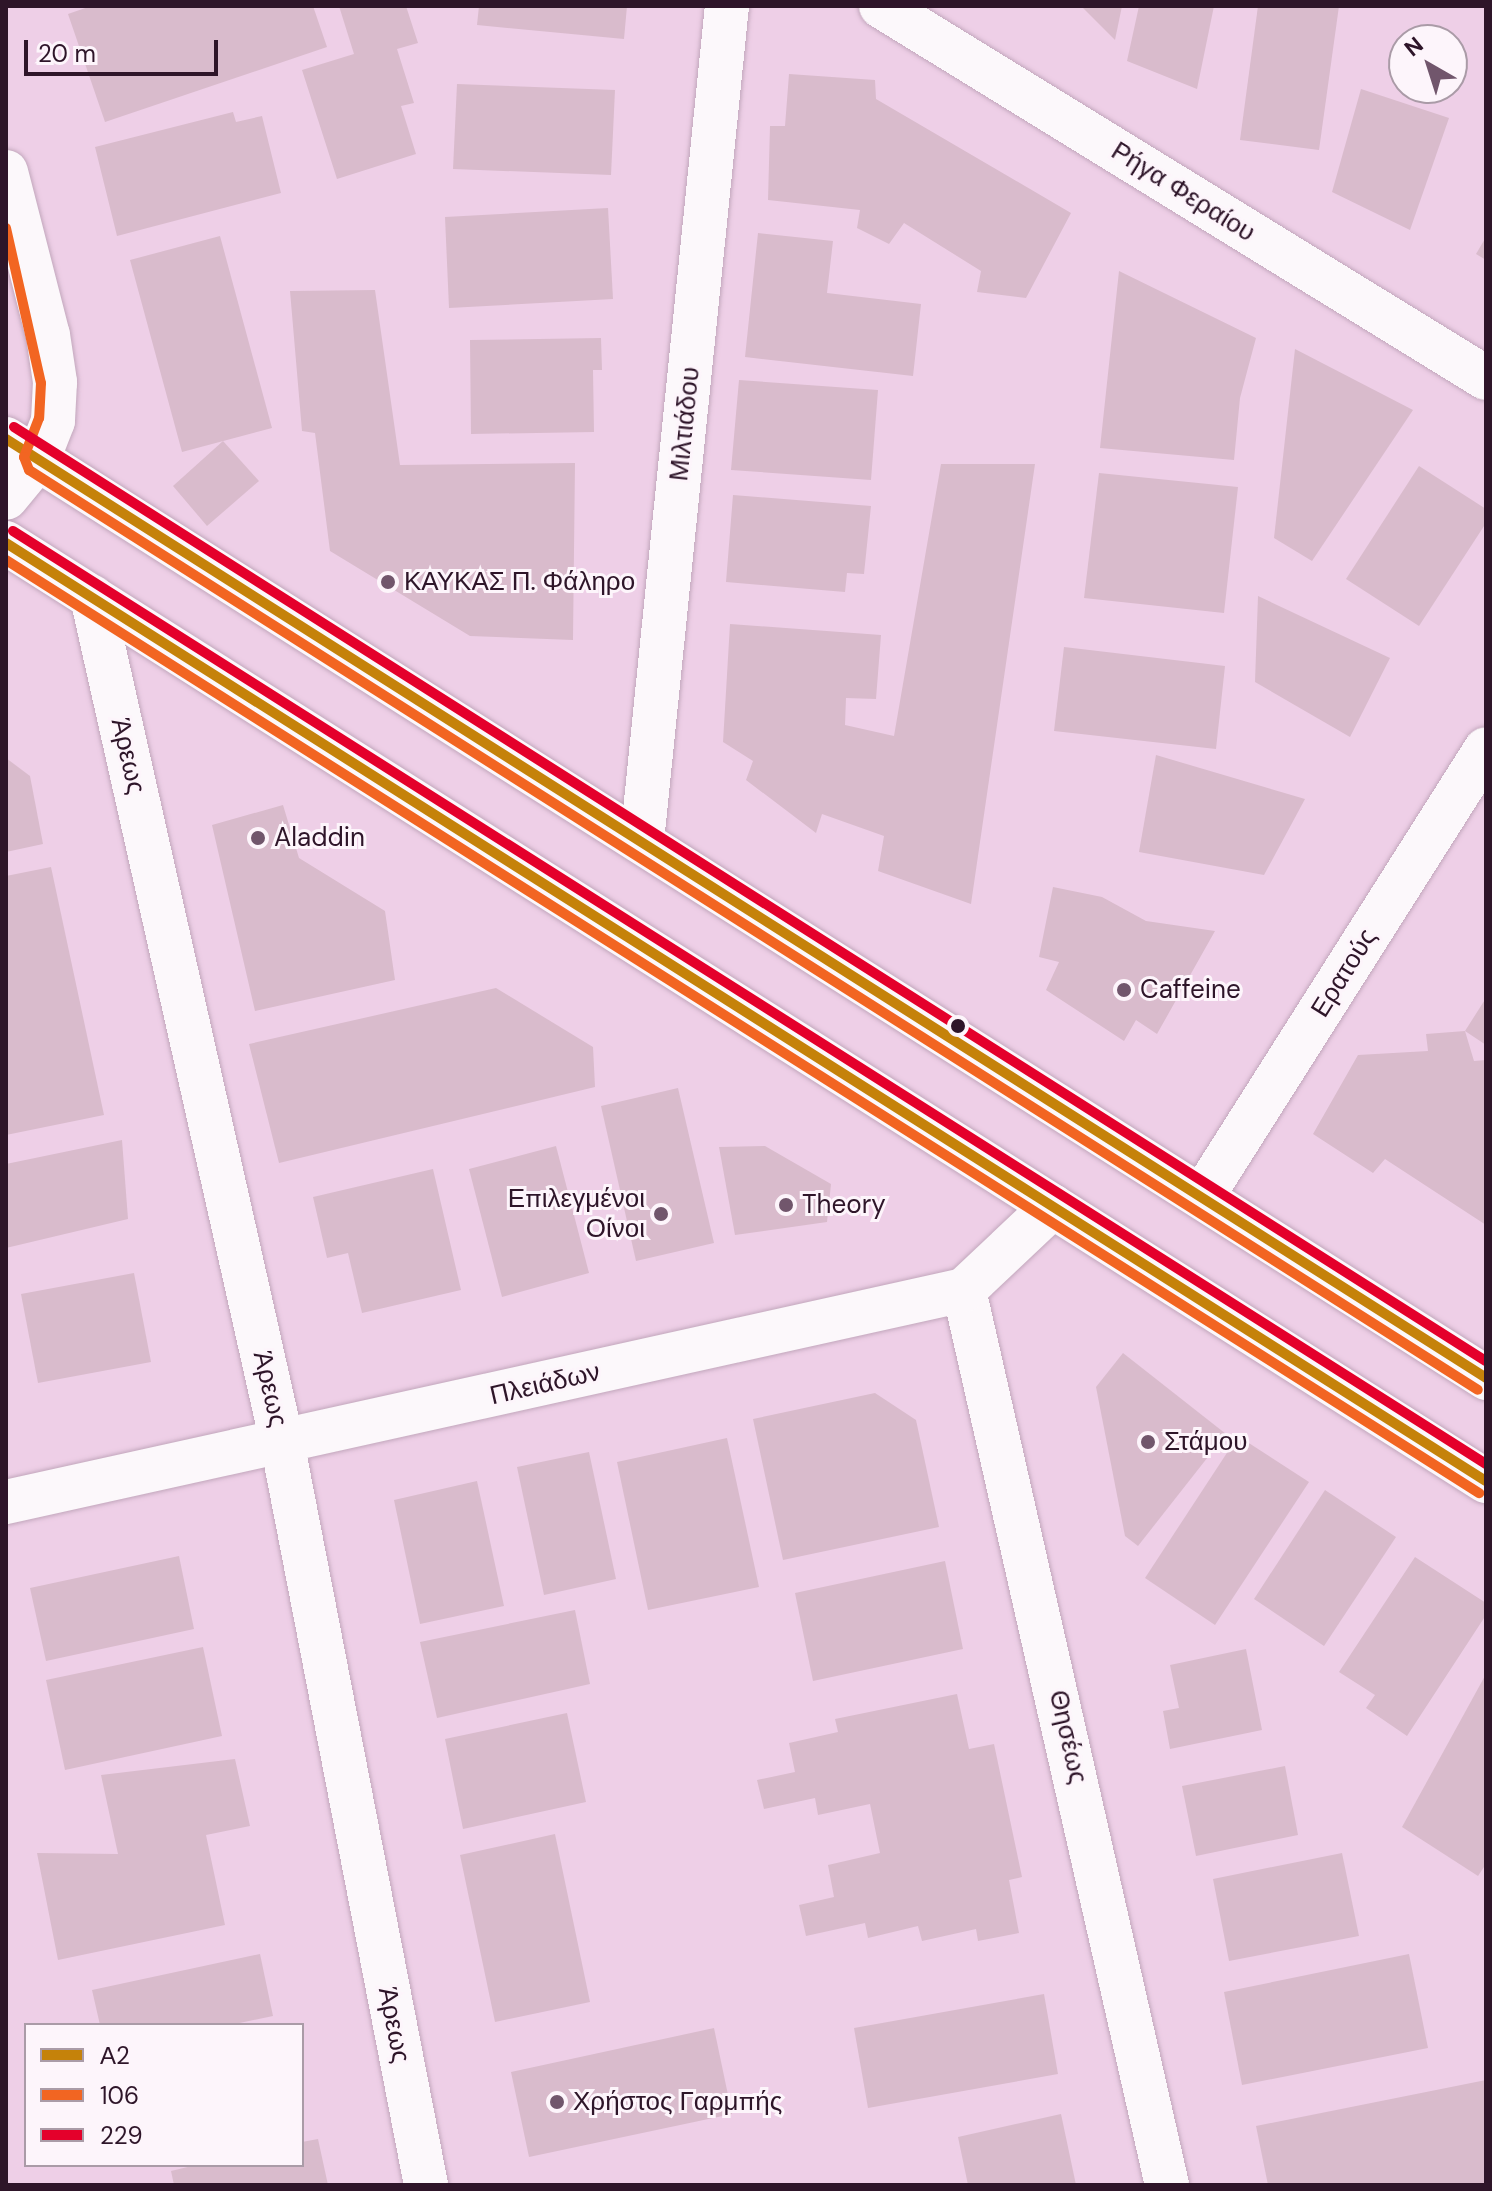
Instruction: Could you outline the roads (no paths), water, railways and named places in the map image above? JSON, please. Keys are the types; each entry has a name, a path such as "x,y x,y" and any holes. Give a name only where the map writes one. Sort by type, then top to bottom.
{"street":[{"name":"Μιλτιάδου","path":"642,841 727,6"},
{"name":"Ρήγα Φεραίου","path":"881,6 1486,378"},
{"path":"6,172 48,335 55,382 53,421 22,449 6,498"},
{"path":"22,449 1486,1378"},
{"path":"6,543 1486,1481"},
{"name":"Άρεως","path":"92,597 282,1442 426,2185"},
{"name":"Ερατούς","path":"1202,1197 1486,749"},
{"path":"964,1290 1053,1206"},
{"name":"Πλειάδων","path":"6,1502 964,1290"},
{"name":"Θησέως","path":"964,1290 1167,2185"}],"place":[{"name":"ΚΑΥΚΑΣ Π. Φάληρο","path":"388,582"},
{"name":"Aladdin","path":"258,838"},
{"name":"Caffeine","path":"1124,990"},
{"name":"Theory","path":"786,1205"},
{"name":"Επιλεγμένοι Οίνοι","path":"661,1214"},
{"name":"Στάμου","path":"1148,1442"},
{"name":"Χρήστος Γαρμπής","path":"557,2102"}]}
